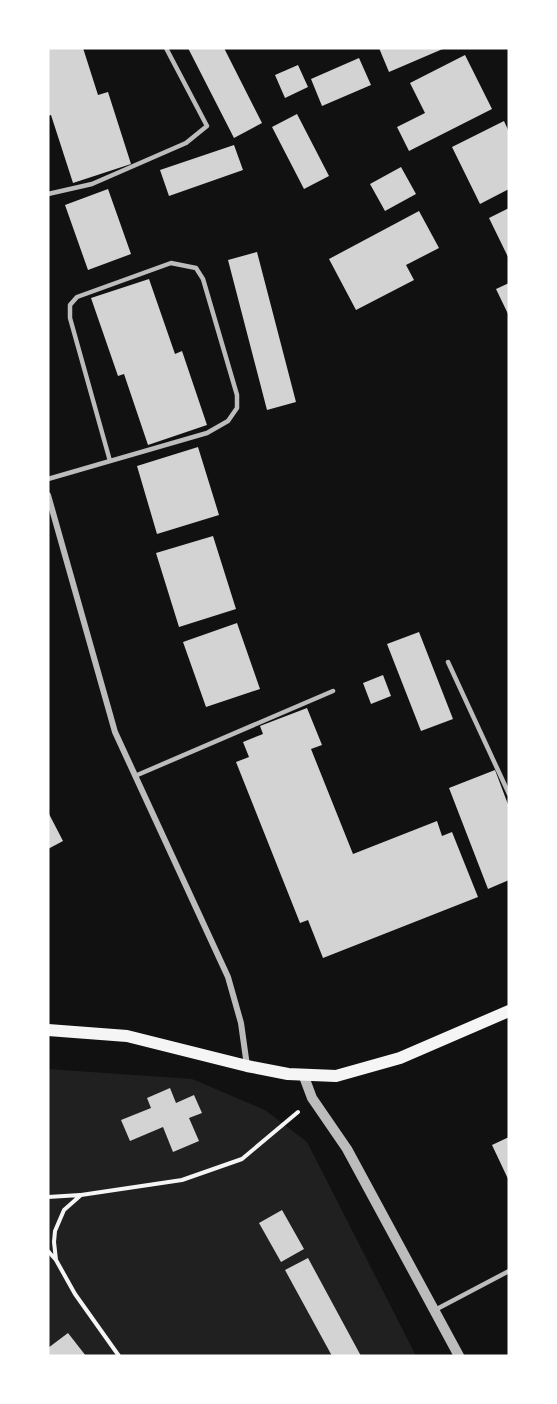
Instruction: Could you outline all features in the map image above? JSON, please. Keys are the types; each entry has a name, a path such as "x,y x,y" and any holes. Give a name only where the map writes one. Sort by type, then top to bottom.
{"main road":[{"path":"48,1030 127,1036 288,1074 336,1076 364,1070 400,1058 509,1011"}],"street":[{"path":"48,495 115,732 228,977 241,1023 247,1066"},
{"path":"303,1074 312,1098 346,1149 459,1356"}],"lane":[{"path":"48,194 92,184 186,143 207,126 166,48"},
{"path":"48,479 207,433 228,421 237,408 237,395 203,279 196,268 171,263 76,297 70,305 70,318 110,461"},
{"path":"448,662 509,794"},
{"path":"135,776 333,691"},
{"path":"435,1310 509,1271"}],"path":[{"path":"48,1197 81,1195 182,1180 242,1159 285,1125 312,1098"},
{"path":"56,1260 55,1231 64,1210 81,1195"},
{"path":"48,1251 119,1356"}],"shaded area":[{"path":"48,1069 192,1079 265,1110 307,1142 416,1356 48,1356"}],"building":[{"path":"48,48 83,48 98,95 108,92 131,164 73,183 51,115 48,116"},
{"path":"188,48 224,48 262,123 234,138"},
{"path":"379,48 445,48 389,72"},
{"path":"465,55 492,109 409,151 397,127 425,113 410,83"},
{"path":"359,58 371,85 322,106 311,79"},
{"path":"298,65 308,87 285,98 275,75"},
{"path":"297,114 329,176 304,189 272,127"},
{"path":"504,121 509,132 509,189 480,204 452,147"},
{"path":"234,145 243,170 169,196 160,170"},
{"path":"401,167 416,194 385,211 370,184"},
{"path":"108,189 131,254 88,270 65,205"},
{"path":"509,208 509,259 489,218"},
{"path":"419,211 439,248 406,265 414,280 356,310 329,259"},
{"path":"257,252 296,402 267,410 228,260"},
{"path":"149,279 175,354 182,351 207,425 148,445 124,374 118,376 91,298"},
{"path":"509,283 509,316 496,289"},
{"path":"198,447 219,515 157,534 137,466"},
{"path":"213,536 236,609 179,627 156,553"},
{"path":"237,623 260,689 206,707 183,642"},
{"path":"419,632 453,719 421,731 387,644"},
{"path":"383,675 391,696 371,704 363,683"},
{"path":"307,708 322,745 311,749 353,854 437,821 442,836 452,832 478,897 323,958 308,920 300,923 236,762 249,757 243,742 263,734 260,726"},
{"path":"495,770 509,807 509,880 488,889 449,788"},
{"path":"48,812 63,841 48,849"},
{"path":"170,1088 176,1103 194,1095 202,1113 189,1118 199,1141 173,1152 163,1127 130,1141 121,1120 151,1108 147,1098"},
{"path":"509,1137 509,1181 492,1145"},
{"path":"282,1210 304,1249 281,1262 259,1223"},
{"path":"308,1258 361,1356 332,1356 285,1270"},
{"path":"68,1333 86,1356 48,1356 48,1348"}]}
